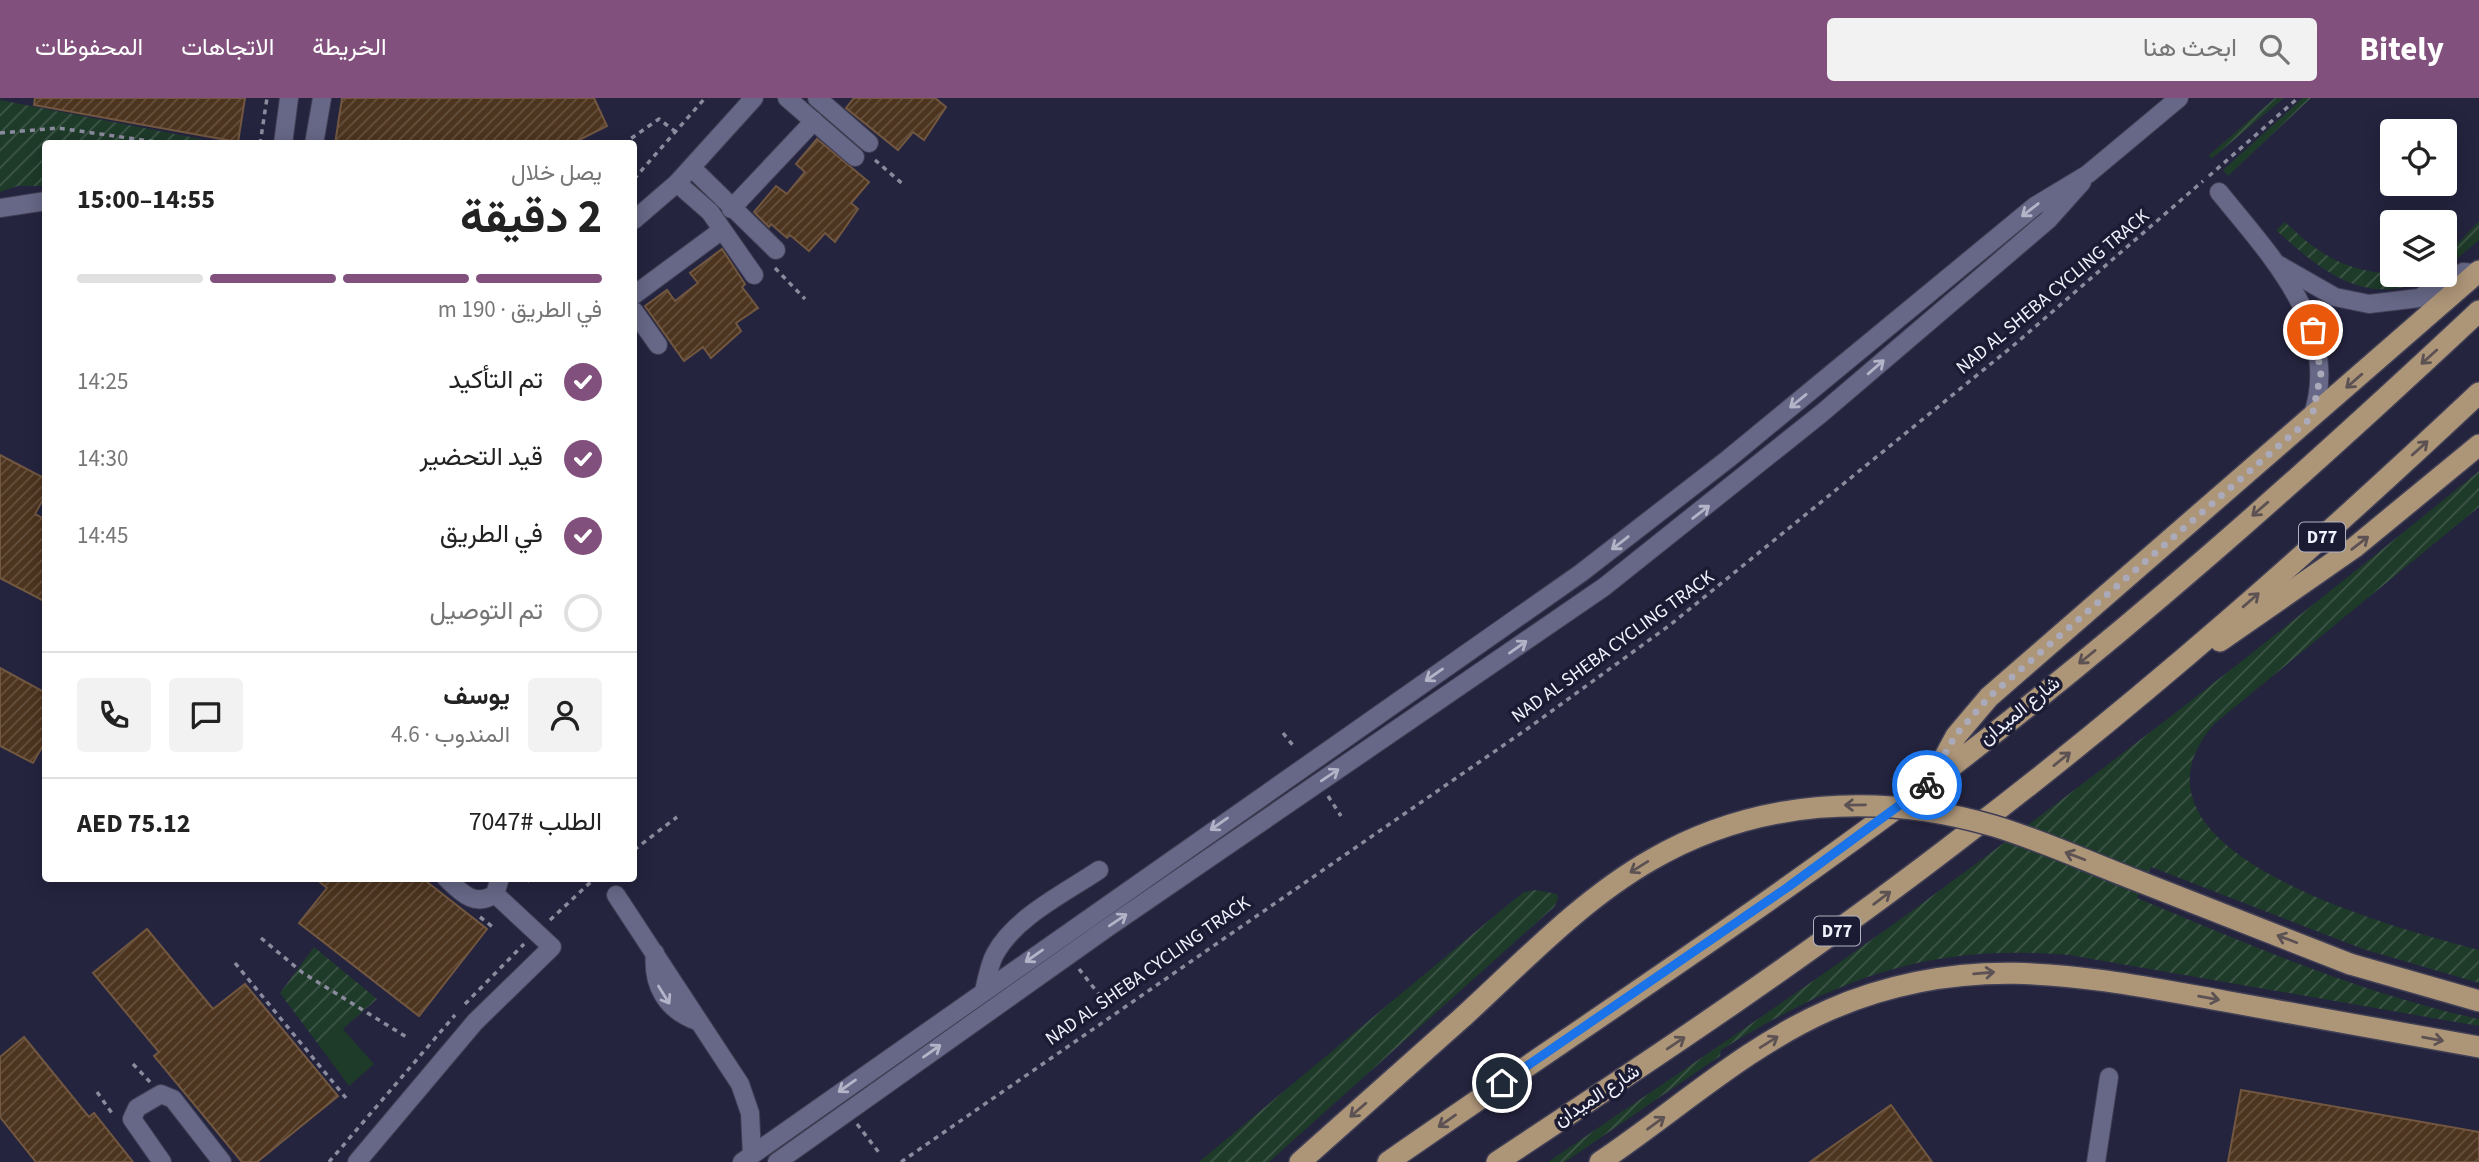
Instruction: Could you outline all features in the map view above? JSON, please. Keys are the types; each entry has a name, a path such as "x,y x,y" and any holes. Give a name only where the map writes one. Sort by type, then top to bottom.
{"main road":[{"path":"1931,782 1955,736 1989,697 2477,273"},
{"name":"شارع الميدان","path":"1388,1162 1788,887 1931,782 2186,574 2479,311"},
{"name":"شارع الميدان","path":"1497,1162 1687,1036 1874,904 2065,757 2162,677 2479,393"},
{"path":"2162,677 2308,582 2479,445"},
{"path":"1300,1162 1598,895 1651,859 1679,845 1740,822 1802,808 1835,805 1899,807 1995,826 2350,964 2479,1001"},
{"path":"1600,1162 1741,1061 1799,1025 1862,998 1928,980 1962,975 2030,972 2098,979 2479,1047"}],"street":[{"path":"289,98 284,135 315,138 322,98"},
{"path":"637,217 677,183 754,98"},
{"path":"787,98 855,157"},
{"path":"747,1159 1581,572 1728,459 2035,206 2088,174 2179,98"},
{"path":"825,101 869,143"},
{"path":"731,209 814,121"},
{"path":"692,167 731,209 776,250"},
{"path":"777,1162 1604,587 1719,498 2048,220 2088,174"},
{"path":"677,183 703,204 754,275"},
{"path":"2219,192 2276,263 2318,344 2321,380 2312,417"},
{"path":"0,208 42,202"},
{"path":"637,293 722,230"},
{"path":"2276,263 2335,298 2369,304 2419,298 2463,272 2477,273"},
{"path":"637,315 658,345"},
{"path":"984,991 995,955 1008,937 1031,917 1099,870"},
{"path":"357,1162 475,1022 552,947 497,886 478,901 470,898 451,882"},
{"path":"616,895 746,1095 751,1122 747,1159"},
{"path":"2096,1162 2109,1077"},
{"path":"162,1162 132,1119 137,1108 155,1095 161,1094 173,1098 222,1162"}],"path":[{"path":"261,140 267,98"},
{"path":"637,176 705,98"},
{"name":"NAD AL SHEBA CYCLING TRACK","path":"901,1162 1527,729 1670,625 2014,345 2298,98"},
{"path":"629,140 659,119 676,132"},
{"path":"0,133 58,128 143,140"},
{"path":"1283,733 1295,748"},
{"path":"1320,783 1341,816"},
{"path":"637,848 677,817"},
{"path":"261,938 303,974 408,1038"},
{"path":"234,963 346,1098"},
{"path":"1079,969 1101,997"},
{"path":"848,1111 880,1154"}],"green space":[{"path":"2275,98 2284,98 2211,159 2209,155"},
{"path":"2303,98 2311,98 2228,176 2223,170"},
{"path":"0,100 203,140 42,140 42,186 18,186 0,192"},
{"path":"2479,221 2479,240 2457,259 2457,244"},
{"path":"2285,222 2304,239 2337,261 2380,272 2380,287 2400,287 2369,288 2349,282 2330,273 2276,230"},
{"path":"2479,471 2479,507 2214,724 2191,770 2198,811 2228,847 2275,877 2331,903 2388,924 2479,950 2479,983 2363,949 2151,867 2137,898 2348,982 2479,1019 2479,1026 2069,955 1972,955 1928,961 1886,971 1805,1003 1721,1050 1720,1056 1565,1162 1548,1162 1826,972 1989,854 2201,693"},
{"path":"1536,890 1557,894 1554,907 1269,1162 1199,1162 1510,903 1524,892"},
{"path":"314,947 377,999 321,1048 280,993"},
{"path":"342,1028 374,1064 349,1086 321,1048"}],"building":[{"path":"35,98 245,98 238,140 34,105"},
{"path":"342,98 594,98 607,126 579,140 336,140"},
{"path":"854,98 935,98 946,107 924,140 913,132 898,150 846,108"},
{"path":"817,139 869,182 851,203 858,209 835,242 825,233 809,251 790,235 787,238 771,224 769,227 754,212 776,186 787,194 805,172 796,164"},
{"path":"722,249 745,284 742,287 758,308 736,323 741,331 711,358 703,347 684,361 645,306 667,290 675,301 698,283 690,273"},
{"path":"0,455 42,477 42,501 35,514 42,518 42,600 0,578"},
{"path":"0,668 42,691 42,747 33,763 0,746"},
{"path":"320,882 427,882 487,929 419,1016 299,923 327,888"},
{"path":"147,929 213,1009 245,984 338,1096 257,1162 242,1162 154,1056 159,1052 93,973"},
{"path":"24,1037 89,1117 94,1113 133,1162 36,1162 0,1117 0,1057"},
{"path":"2241,1090 2479,1132 2479,1162 2228,1162"},
{"path":"1891,1105 1932,1162 1810,1162"}],"way so far":[{"path":"1927,785 1955,736 2001,685 2312,417 2321,373 2318,344 2313,330"}],"route":[{"path":"1502,1083 1788,887 1927,785"}]}
